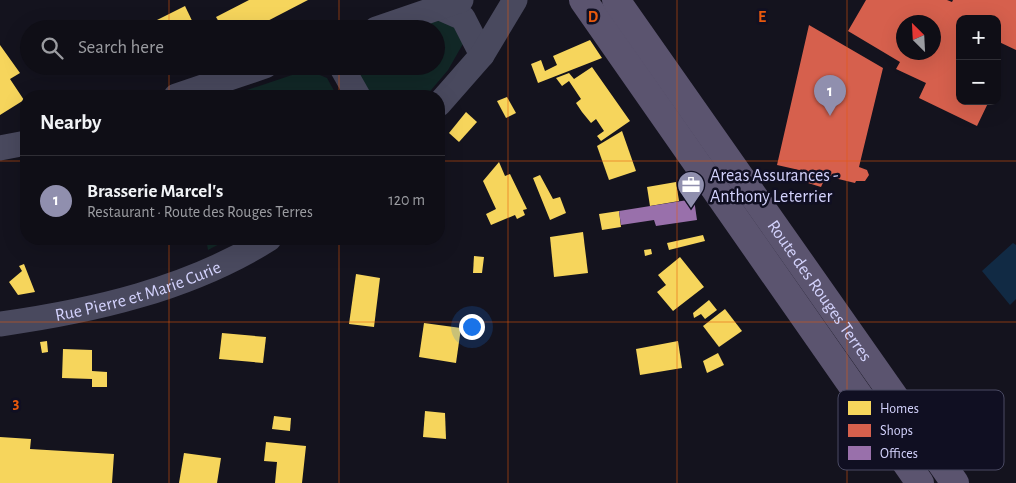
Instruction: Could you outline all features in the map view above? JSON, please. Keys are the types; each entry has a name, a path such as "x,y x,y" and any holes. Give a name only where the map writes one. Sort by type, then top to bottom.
{"main road":[{"name":"Route des Rouges Terres","path":"583,0 855,390"},
{"name":"Route des Rouges Terres","path":"616,0 890,390"},
{"name":"Route des Rouges Terres","path":"911,470 920,483"},
{"name":"Route des Rouges Terres","path":"946,470 955,483"}],"street":[{"path":"445,97 482,55 515,0"},
{"path":"403,20 450,4 463,18 482,55"},
{"path":"194,90 238,75"},
{"path":"0,148 20,144"},
{"name":"Rue Pierre et Marie Curie","path":"0,324 55,316 111,304 210,270 258,245"}],"green space":[{"path":"445,21 452,23 464,42 445,74"},
{"path":"292,75 320,75 327,78 334,90 247,90"},
{"path":"360,75 444,75 431,90 366,90"},
{"path":"207,245 218,245 208,250"}],"water":[{"path":"1013,243 1016,245 1016,299 1010,305 982,271"}],"building: Homes":[{"path":"249,0 308,0 269,20 218,20 216,17"},
{"path":"185,6 192,20 157,20"},
{"path":"590,40 602,58 538,83 531,64 541,60 545,71 557,65 553,56"},
{"path":"0,45 20,73 10,79 20,94 20,102 0,115"},
{"path":"592,67 630,121 601,141 597,136 604,131 596,119 591,123 582,112 576,103 581,99 569,81 562,86 556,78 569,73 574,79"},
{"path":"507,97 516,113 506,118 497,101"},
{"path":"466,112 477,122 459,142 449,133"},
{"path":"622,131 636,171 609,180 597,146"},
{"path":"499,162 505,176 510,174 527,209 523,210 525,215 517,219 515,215 491,225 486,214 496,209 483,181"},
{"path":"540,175 553,199 560,197 566,213 550,220 533,178"},
{"path":"676,182 679,201 650,206 647,187"},
{"path":"619,211 621,227 602,230 599,214"},
{"path":"583,232 588,273 554,277 550,237"},
{"path":"703,235 705,241 669,250 667,243"},
{"path":"651,249 652,254 645,256 644,250"},
{"path":"474,256 484,257 482,273 473,273"},
{"path":"680,257 704,287 673,311 657,292 666,285 658,275"},
{"path":"24,264 35,292 18,295 9,282 22,271 19,266"},
{"path":"356,274 380,278 374,327 349,324"},
{"path":"709,300 717,310 705,319 701,314 694,318 693,313"},
{"path":"725,309 742,331 719,347 703,326"},
{"path":"424,323 461,328 456,363 419,357"},
{"path":"222,333 266,337 263,363 219,359"},
{"path":"47,341 48,352 42,353 40,342"},
{"path":"678,341 682,368 640,375 636,349"},
{"path":"63,349 92,350 92,371 107,372 107,387 92,387 92,379 62,378"},
{"path":"718,353 724,365 707,373 703,361"},
{"path":"425,411 445,413 446,439 423,437"},
{"path":"274,416 291,418 290,431 272,429"},
{"path":"0,437 31,439 30,449 114,454 112,483 0,483"},
{"path":"266,442 306,446 302,483 275,483 277,462 264,461"},
{"path":"184,453 221,458 217,483 179,483"}],"building: Shops":[{"path":"866,0 947,0 952,2 953,0 1016,0 1016,50 1001,43 1001,15 956,15 956,105 987,105 977,126 919,98 926,83 896,69 900,62 897,60 941,60 941,15 896,15 896,60 848,31"},
{"path":"809,25 883,68 859,167 867,170 869,175 865,181 856,181 855,183 826,176 821,187 808,183 806,180 808,172 777,165"}],"building: Offices":[{"path":"694,199 697,220 656,226 654,220 621,225 619,211"}],"place":[{"name":"Brasserie Marcel's","path":"830,116"},
{"name":"Areas Assurances - Anthony Leterrier","path":"691,209"}]}
